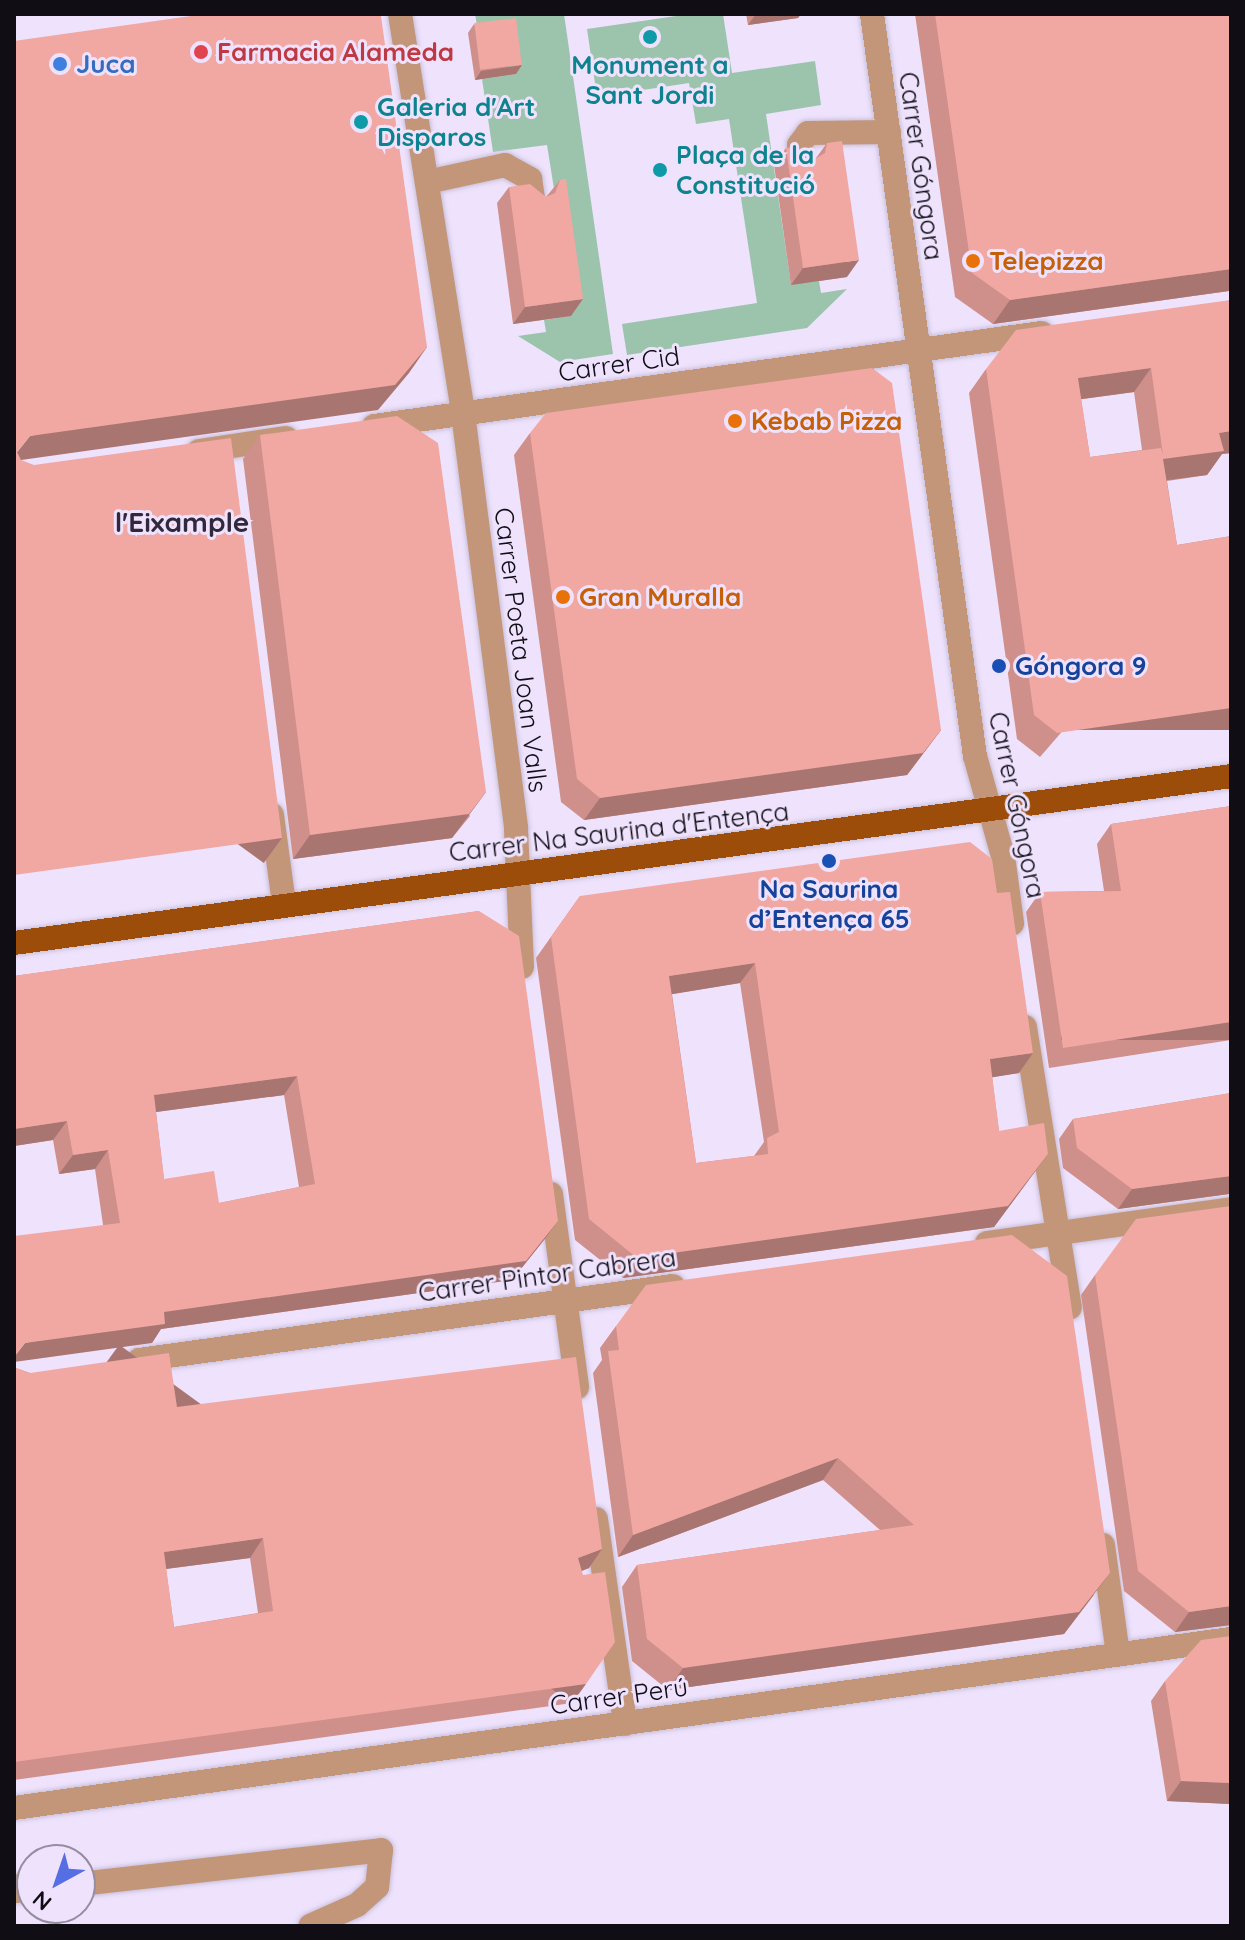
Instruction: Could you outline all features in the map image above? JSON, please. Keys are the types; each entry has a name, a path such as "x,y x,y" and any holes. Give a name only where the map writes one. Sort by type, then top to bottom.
{"main road":[{"name":"Carrer Na Saurina d'Entença","path":"14,943 1231,776"}],"street":[{"name":"Carrer Poeta Joan Valls","path":"400,14 463,413 516,829 525,995"},
{"name":"Carrer Góngora","path":"872,14 975,756 1003,856 1015,951"},
{"path":"800,162 799,145 808,133 889,132"},
{"path":"427,182 505,165 530,179 533,199"},
{"name":"Carrer Cid","path":"348,430 1059,330"},
{"path":"181,453 318,434"},
{"path":"226,447 230,478"},
{"path":"270,793 284,904"},
{"path":"1021,998 1072,1326"},
{"path":"547,1163 581,1410"},
{"path":"967,1246 1231,1209"},
{"name":"Carrer Pintor Cabrera","path":"108,1364 704,1282"},
{"path":"592,1489 625,1724"},
{"path":"1099,1514 1118,1654"},
{"name":"Carrer Perú","path":"14,1808 1231,1639"},
{"path":"96,1882 381,1850 377,1887 357,1905 310,1926"}],"green space":[{"path":"475,14 564,14 613,354 560,362 518,336 546,332 544,320 570,316 555,195 547,145 493,152 482,79 516,74 478,31"},
{"path":"690,14 723,14 732,73 815,61 821,105 766,114 791,284 819,281 821,293 847,289 807,328 627,355 622,324 757,303 729,119 696,124 689,83 597,97 587,29"}],"building":[{"path":"205,14 381,16 427,347 395,385 30,436 17,452 21,460 34,465 231,438 282,838 14,875 14,41"},
{"path":"935,14 1231,14 1231,269 1010,300 972,273"},
{"path":"516,18 522,65 480,70 474,23"},
{"path":"842,141 859,260 803,268 786,148 797,147 804,158 813,160 825,153 827,143"},
{"path":"566,179 583,299 525,307 509,187 530,184 546,197 555,193 560,180"},
{"path":"1231,300 1231,431 1219,433 1224,451 1163,459 1177,545 1231,536 1231,708 1057,733 1034,715 986,369 1016,330","holes":["1151,368 1163,455 1161,448 1090,457 1078,378"]},
{"path":"872,368 892,383 941,730 923,753 600,798 577,779 530,433 546,413"},
{"path":"397,416 438,443 486,792 469,814 310,835 260,435"},
{"path":"1231,806 1231,1022 1063,1048 1040,892 1121,891 1111,824"},
{"path":"970,842 992,859 997,893 1010,892 1033,1053 990,1059 999,1131 1044,1123 1048,1154 1008,1206 637,1258 589,1219 551,937 580,896","holes":["755,963 779,1132 767,1138 768,1154 696,1163 669,976"]},
{"path":"479,911 519,936 558,1221 526,1261 164,1312 165,1324 25,1343 14,1357 14,1236 120,1223 108,1150 73,1155 67,1121 14,1129 14,976","holes":["297,1076 315,1184 219,1203 214,1171 164,1179 154,1095"]},
{"path":"1231,1093 1231,1176 1132,1189 1077,1148 1073,1119"},
{"path":"1231,1206 1231,1606 1189,1612 1138,1571 1095,1275 1136,1219"},
{"path":"1012,1235 1067,1276 1110,1573 1079,1612 683,1668 647,1639 637,1565 914,1525 838,1458 633,1535 608,1351 619,1350 616,1326 646,1285"},
{"path":"169,1353 177,1407 576,1357 602,1549 578,1558 583,1575 605,1572 615,1642 586,1684 14,1762 14,1362 16,1368 30,1373","holes":["263,1538 273,1611 174,1627 164,1552"]},
{"path":"1231,1636 1231,1783 1181,1781 1165,1681 1201,1640"}],"place":[{"name":"Monument a Sant Jordi","path":"650,37"},
{"name":"Farmacia Alameda","path":"201,52"},
{"name":"Juca","path":"60,64"},
{"name":"Galeria d'Art Disparos","path":"361,122"},
{"name":"Plaça de la Constitució","path":"660,170"},
{"name":"Telepizza","path":"973,261"},
{"name":"Kebab Pizza","path":"735,421"},
{"name":"Gran Muralla","path":"563,597"},
{"name":"Góngora 9","path":"999,666"},
{"name":"Na Saurina d’Entença 65","path":"829,861"}],"district":[{"name":"l'Eixample","path":"182,522"}]}
